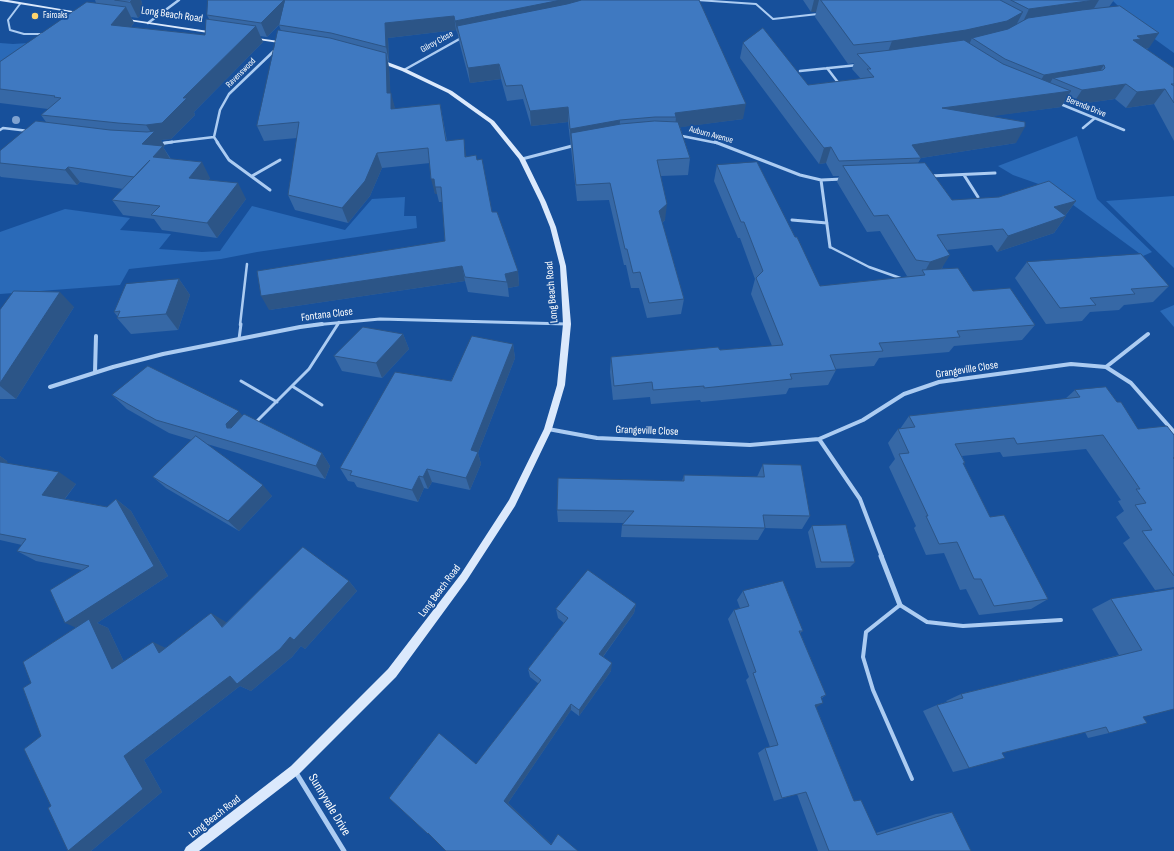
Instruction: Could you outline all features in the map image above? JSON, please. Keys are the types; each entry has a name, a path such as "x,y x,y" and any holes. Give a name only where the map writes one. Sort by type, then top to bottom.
{"street":[{"path":"0,0 84,15"},
{"path":"148,23 179,0"},
{"name":"Long Beach Road","path":"118,18 223,34"},
{"name":"Gilroy Close","path":"404,70 458,38 465,36"},
{"path":"246,37 287,43"},
{"name":"Ravenswood","path":"214,137 220,110 229,94 287,43"},
{"name":"Long Beach Road","path":"190,851 295,770 392,673 464,577 512,503 548,429 561,385 567,324 563,266 553,227 543,202 522,159 492,122 450,92 404,70 375,60"},
{"path":"800,71 863,65"},
{"path":"827,68 840,85"},
{"name":"Berenda Drive","path":"1054,101 1124,130"},
{"path":"1083,128 1095,118"},
{"path":"1,128 33,132"},
{"name":"Auburn Avenue","path":"669,134 685,135 714,142 800,175 821,180 850,179"},
{"path":"156,144 214,137 229,160 270,190"},
{"path":"522,159 579,144"},
{"path":"252,176 280,160"},
{"path":"924,176 995,173"},
{"path":"964,175 978,197"},
{"path":"821,180 830,247"},
{"path":"792,220 827,224"},
{"name":"Fontana Close","path":"50,387 95,372 163,354 300,327 339,322 380,319 567,324"},
{"path":"1106,367 1148,334"},
{"path":"95,372 96,336"},
{"name":"Grangeville Close","path":"548,429 597,438 750,445 819,439 863,420 904,394 938,382 1071,364 1106,367 1131,383 1174,432"},
{"path":"819,439 860,499 900,605"},
{"name":"Sunnyvale Drive","path":"295,770 344,851"}],"lane":[{"path":"697,0 756,4 773,19 818,14"},
{"path":"20,4 8,20 10,30 24,34 44,34 51,31"},
{"path":"830,247 869,267 909,280"},
{"path":"239,339 247,264"},
{"path":"250,428 309,369 339,322"},
{"path":"241,381 277,402"},
{"path":"292,386 322,405"},
{"path":"912,779 873,690 863,657 866,632 900,605 927,622 963,626 1062,620"}],"shaded area":[{"path":"1112,0 1174,0 1174,53 1145,32"},
{"path":"45,42 0,62 0,43 13,44"},
{"path":"1077,136 1097,199 1152,252 1143,256 1050,188 1013,175 998,166"},
{"path":"1174,196 1174,268 1106,201"},
{"path":"405,197 404,216 416,216 417,228 257,252 221,259 129,269 120,285 0,294 0,232 65,209 130,218 120,230 171,234 159,249 202,252 220,251 252,206 345,230 372,199"},
{"path":"1174,305 1174,327 1160,311"}],"building":[{"path":"115,0 132,0 130,2"},
{"path":"208,0 284,0 261,23 207,15"},
{"path":"285,0 561,0 455,21 454,16 385,23 386,47 331,33 279,25"},
{"path":"582,0 699,0 746,104 675,113 676,117 620,120 570,129 568,107 530,111 522,85 506,86 499,64 468,68 457,26"},
{"path":"821,0 1000,0 1023,12 1007,21 966,30 854,45"},
{"path":"1011,0 1095,0 1029,9"},
{"path":"87,2 126,7 111,25 205,35 206,19 256,26 183,98 187,98 162,123 146,125 41,115 61,98 0,89 0,62"},
{"path":"1120,6 1159,33 1137,36 1141,39 1133,40 1174,68 1174,84 1171,84 1174,86 1174,103 1165,89 1137,92 1126,84 1082,90 1053,78 1103,70 1105,68 1104,65 1044,75 1005,59 972,38 1008,29 1028,18"},
{"path":"763,28 808,85 874,77 867,69 871,69 857,54 964,40 1003,64 1071,91 942,108 1025,122 1025,127 912,145 921,158 839,161 831,147 824,148 743,43"},
{"path":"278,30 330,38 386,53 387,93 391,93 391,109 440,104 446,141 464,139 465,157 476,155 477,160 482,159 492,212 497,212 518,271 505,274 507,282 465,277 462,266 261,296 257,271 445,241 441,187 435,187 434,179 431,179 428,148 377,153 365,181 342,208 288,195 299,122 257,126"},
{"path":"36,121 110,130 155,131 142,144 163,146 153,157 202,162 189,178 238,183 207,223 151,215 160,206 112,200 134,177 68,167 65,170 0,163 0,151"},
{"path":"655,121 678,122 690,158 657,160 667,204 659,211 684,299 649,303 640,272 633,273 627,249 625,249 610,183 576,185 571,133 621,124"},
{"path":"757,162 795,237 797,237 820,286 925,275 922,270 958,268 973,291 1010,288 1035,325 957,331 960,337 879,343 883,351 830,355 836,370 790,374 792,379 704,388 704,386 653,390 652,382 614,386 611,357 718,347 720,350 783,345 756,278 763,271 744,222 741,222 717,165"},
{"path":"925,163 952,200 999,197 1049,181 1076,201 1054,207 1066,216 1008,236 1003,229 937,235 950,255 930,262 916,260 888,215 874,216 843,166"},
{"path":"1141,254 1169,286 1131,289 1135,294 1090,298 1096,305 1060,308 1027,262"},
{"path":"179,279 166,314 117,318 120,311 114,312 126,284"},
{"path":"14,291 60,292 0,383 0,310"},
{"path":"363,327 403,334 376,363 334,356"},
{"path":"472,336 513,344 471,450 478,452 466,478 427,469 423,477 419,476 412,490 350,475 352,471 340,468 395,372 451,381"},
{"path":"148,366 239,411 226,424 227,428 231,428 244,414 322,453 316,466 156,420 112,395"},
{"path":"1106,387 1117,402 1121,402 1138,429 1167,426 1174,435 1174,576 1142,531 1152,530 1135,505 1146,503 1136,489 1140,489 1103,435 1017,444 1014,438 955,444 990,517 1004,515 1048,599 994,606 981,579 974,579 957,542 939,544 926,516 928,516 899,454 909,453 898,429 915,427 909,416 1080,397 1075,390"},
{"path":"196,436 263,485 228,521 153,477"},
{"path":"0,462 59,472 42,495 107,507 116,499 154,566 65,623 50,590 89,566 17,551 26,539 0,534"},
{"path":"763,464 801,465 810,516 763,515 765,528 622,525 634,511 557,510 558,478 684,481 684,475 764,477"},
{"path":"846,525 855,562 821,562 812,526"},
{"path":"303,547 349,581 294,640 290,637 280,649 237,684 230,676 124,756 143,789 68,851 48,808 51,806 24,749 41,736 23,688 31,683 23,662 89,619 112,669 153,642 159,653 211,613 222,627"},
{"path":"588,570 636,604 599,654 612,663 579,710 571,704 504,801 551,845 558,834 578,851 446,851 389,798 439,733 476,764 541,680 528,669 568,618 556,609"},
{"path":"783,581 803,631 799,631 826,695 821,697 823,703 815,705 854,801 861,800 877,835 952,812 971,851 829,851 806,792 782,798 765,748 778,745 753,673 756,672 734,610 749,606 743,591"},
{"path":"1174,589 1174,709 1143,717 1147,723 1109,733 1106,727 1002,753 1005,758 969,768 937,705 963,698 961,694 1142,650 1111,599"}],"place":[{"name":"Fairoaks","path":"35,16"}]}
